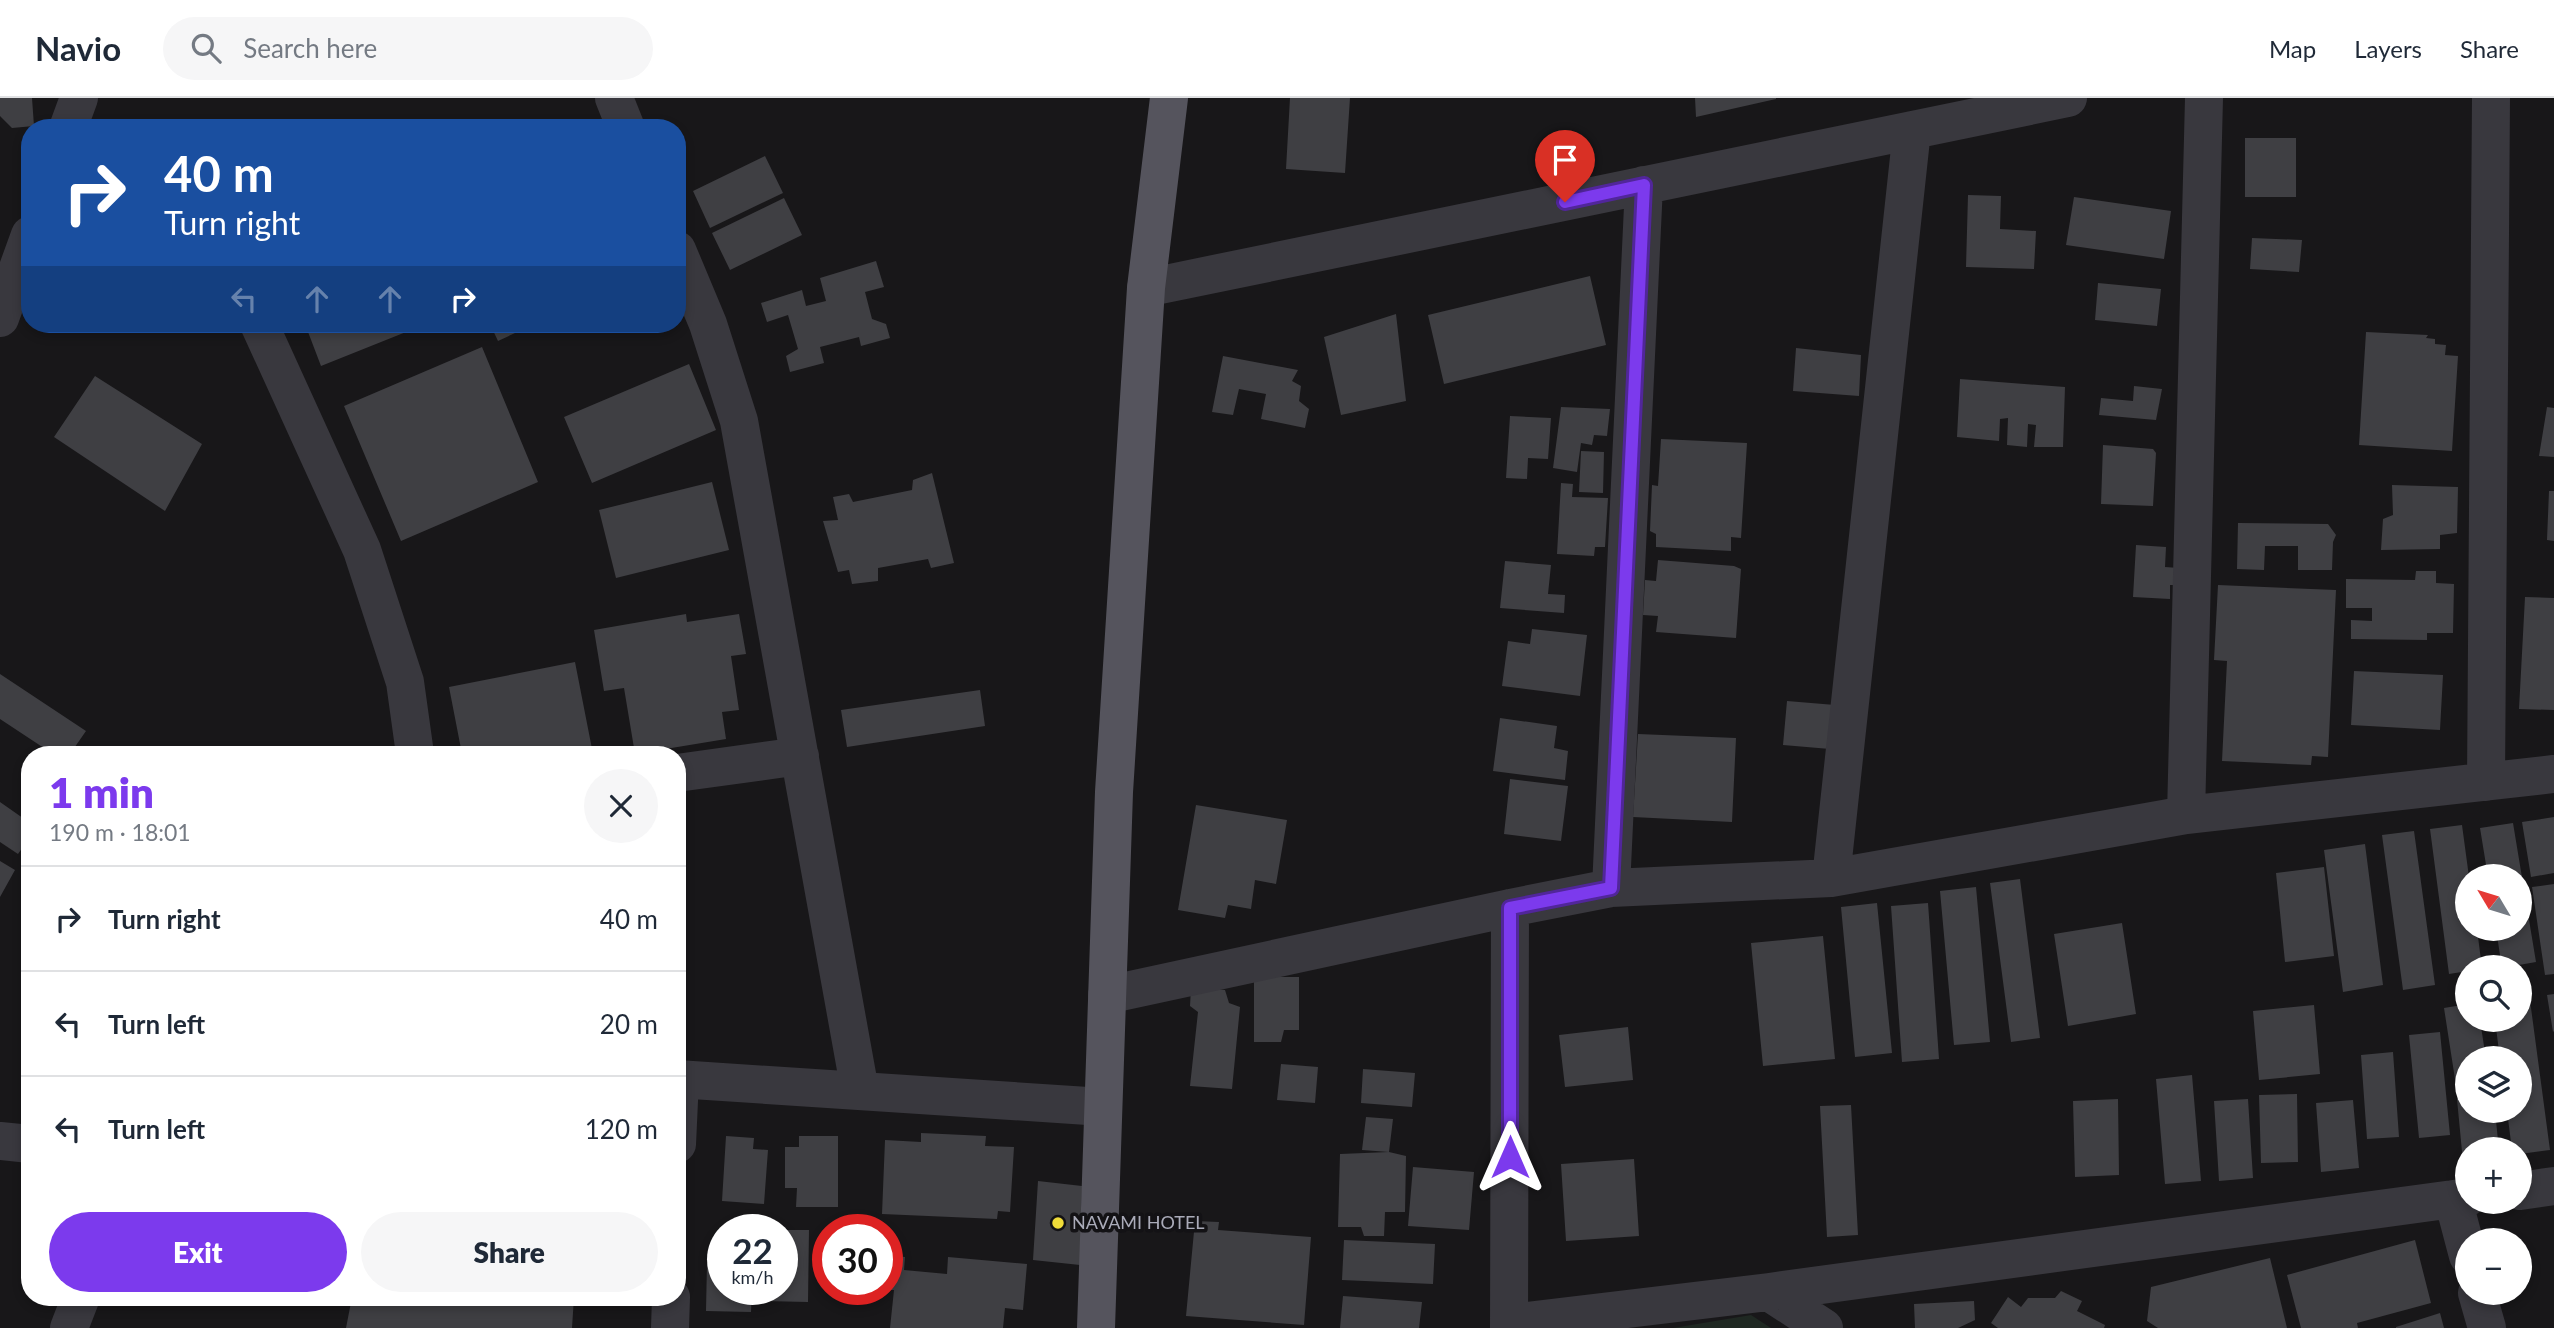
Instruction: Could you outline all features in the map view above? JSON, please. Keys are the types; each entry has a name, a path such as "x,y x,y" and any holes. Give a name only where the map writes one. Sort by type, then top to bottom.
{"main road":[{"path":"1096,1328 1114,792 1146,288 1170,98"}],"street":[{"path":"71,119 79,98"},
{"path":"614,98 622,119"},
{"path":"1146,288 2068,98"},
{"path":"2186,815 2204,98"},
{"path":"2486,782 2491,98"},
{"path":"1831,878 1912,130"},
{"path":"1611,888 1644,185"},
{"path":"0,318 21,260"},
{"path":"686,271 708,324 739,421 860,1091"},
{"path":"263,333 362,550 405,682 414,746"},
{"path":"686,772 800,756"},
{"path":"1107,995 1611,888 1831,878 2186,815 2554,774"},
{"path":"1510,908 1509,1326 2455,1199"},
{"path":"686,1079 1103,1107"},
{"path":"0,1141 21,1143"},
{"path":"2532,1189 2554,1186"},
{"path":"1769,1292 1824,1328"},
{"path":"2480,1305 2487,1328"},
{"path":"69,1328 78,1306"},
{"path":"670,1328 671,1306"}],"shaded area":[{"path":"1751,1315 1771,1328 1673,1328"}],"building":[{"path":"0,98 32,98 34,119 21,119 21,127 12,128 0,116"},
{"path":"1290,98 1350,98 1345,173 1286,169"},
{"path":"1695,98 1776,98 1776,99 1696,117"},
{"path":"2245,138 2296,138 2296,197 2245,197"},
{"path":"765,156 783,193 710,228 693,191"},
{"path":"1968,195 2001,196 2000,229 2036,231 2034,269 1966,267"},
{"path":"2074,197 2171,211 2164,259 2066,245"},
{"path":"784,198 802,235 730,270 712,233"},
{"path":"2252,238 2302,240 2299,272 2250,269"},
{"path":"876,261 884,287 865,292 872,319 886,324 890,338 861,346 859,337 820,347 824,363 790,372 786,356 798,349 788,315 767,322 761,303 802,290 806,306 826,301 820,278"},
{"path":"1590,276 1606,345 1444,384 1428,315"},
{"path":"2098,283 2161,289 2157,326 2095,320"},
{"path":"1396,314 1406,401 1341,415 1324,337"},
{"path":"2366,332 2428,335 2426,338 2435,339 2435,344 2446,345 2445,355 2458,356 2452,451 2359,445"},
{"path":"308,333 404,333 321,366"},
{"path":"494,333 515,333 498,341"},
{"path":"482,347 538,482 401,541 344,406"},
{"path":"1796,348 1861,355 1859,396 1793,391"},
{"path":"1223,356 1298,370 1292,381 1301,386 1299,401 1309,409 1305,428 1261,419 1266,394 1239,389 1233,415 1212,412"},
{"path":"689,364 716,430 592,483 564,417"},
{"path":"95,376 202,444 165,511 54,437"},
{"path":"1960,379 2065,387 2063,447 2034,447 2036,425 2028,424 2027,447 2007,445 2008,418 2000,419 1999,441 1957,437"},
{"path":"2134,386 2162,389 2156,420 2099,415 2101,398 2133,401"},
{"path":"1561,407 1610,409 1607,436 1594,435 1592,445 1581,443 1577,472 1553,468"},
{"path":"2547,407 2554,408 2554,457 2539,456"},
{"path":"1510,416 1551,418 1548,459 1528,458 1527,479 1506,478"},
{"path":"1661,439 1747,443 1741,538 1731,537 1731,551 1656,547 1656,534 1650,531 1652,485 1658,486"},
{"path":"2103,445 2153,449 2156,453 2153,506 2101,504"},
{"path":"1581,451 1604,452 1603,493 1579,492"},
{"path":"932,473 954,563 931,568 928,559 878,568 878,581 852,584 849,570 838,572 823,521 838,520 833,497 849,494 853,502 912,490 913,480"},
{"path":"712,482 729,550 616,578 599,510"},
{"path":"1561,483 1573,484 1572,497 1608,498 1605,547 1595,547 1594,556 1557,554"},
{"path":"2392,485 2458,487 2457,533 2440,535 2440,549 2381,550 2383,519 2393,515"},
{"path":"2549,491 2554,491 2554,541 2547,540"},
{"path":"2238,523 2328,524 2336,535 2333,542 2332,570 2298,570 2298,546 2265,546 2264,570 2237,569"},
{"path":"2136,545 2166,547 2165,567 2179,568 2178,585 2170,585 2170,599 2133,597"},
{"path":"1658,560 1734,566 1741,569 1736,638 1656,632 1658,616 1643,615 1645,580 1656,581"},
{"path":"1505,561 1551,565 1548,594 1565,595 1564,613 1500,608"},
{"path":"2416,571 2436,571 2436,583 2454,584 2453,633 2427,633 2427,640 2351,639 2351,620 2372,621 2372,608 2346,608 2346,579 2415,580"},
{"path":"2218,585 2336,590 2328,757 2312,756 2311,765 2222,761 2227,661 2214,660"},
{"path":"2525,597 2554,598 2554,710 2519,709"},
{"path":"686,614 687,622 739,614 746,654 731,656 739,710 722,712 726,739 684,746 634,746 624,688 604,691 594,630"},
{"path":"1532,629 1587,635 1580,696 1502,686 1508,641 1530,644"},
{"path":"575,662 591,746 460,746 449,687"},
{"path":"2354,671 2443,675 2440,730 2351,725"},
{"path":"0,674 86,731 76,746 41,746 0,719"},
{"path":"980,690 985,726 847,747 841,710"},
{"path":"1787,701 1835,705 1830,749 1783,745"},
{"path":"1500,718 1557,726 1554,748 1568,751 1565,780 1493,771"},
{"path":"1638,734 1736,738 1732,822 1633,817"},
{"path":"1510,779 1568,786 1561,841 1504,834"},
{"path":"0,802 21,817 21,850 18,854 0,842"},
{"path":"1196,805 1287,820 1276,884 1255,880 1251,909 1228,905 1225,918 1178,910"},
{"path":"2554,817 2554,873 2532,877 2532,864 2529,864 2522,822"},
{"path":"2513,823 2520,864 2486,864 2480,828"},
{"path":"2462,825 2467,864 2455,864 2455,942 2479,942 2480,955 2455,955 2455,973 2449,974 2430,829"},
{"path":"2414,831 2435,985 2403,990 2382,835"},
{"path":"2365,844 2383,985 2343,992 2324,850"},
{"path":"0,861 15,870 0,897"},
{"path":"2324,867 2334,956 2285,962 2276,873"},
{"path":"2020,879 2040,1038 2011,1042 1990,883"},
{"path":"2554,884 2554,974 2545,975 2532,887"},
{"path":"1976,887 1990,1042 1954,1045 1940,891"},
{"path":"1877,903 1892,1053 1855,1057 1841,907"},
{"path":"1928,903 1939,1059 1902,1062 1891,906"},
{"path":"2122,923 2136,1014 2068,1026 2054,934"},
{"path":"1823,936 1835,1059 1763,1066 1751,943"},
{"path":"2532,938 2536,962 2532,963 2532,955 2500,955 2498,942 2532,942"},
{"path":"1254,977 1299,977 1299,1030 1284,1030 1281,1042 1254,1042"},
{"path":"1191,988 1225,990 1229,1003 1240,1007 1232,1089 1190,1086 1198,1012 1190,1006"},
{"path":"2554,994 2554,1031 2553,1032 2547,995"},
{"path":"2314,1005 2320,1074 2259,1080 2253,1011"},
{"path":"2455,1006 2455,1032 2482,1032 2484,1046 2455,1046 2455,1079 2444,1008"},
{"path":"2532,1015 2550,1150 2532,1152 2532,1137 2510,1137 2509,1123 2532,1123 2532,1046 2498,1046 2497,1032 2532,1032"},
{"path":"1628,1027 1633,1080 1565,1087 1559,1035"},
{"path":"2440,1032 2450,1135 2419,1138 2409,1035"},
{"path":"2393,1052 2399,1137 2367,1139 2361,1055"},
{"path":"1281,1064 1318,1067 1315,1103 1277,1100"},
{"path":"1363,1069 1415,1073 1412,1107 1361,1103"},
{"path":"2192,1075 2201,1181 2165,1184 2156,1079"},
{"path":"2297,1094 2298,1162 2261,1163 2259,1095"},
{"path":"2118,1099 2119,1175 2075,1177 2073,1101"},
{"path":"2248,1099 2253,1178 2219,1181 2214,1101"},
{"path":"2353,1100 2359,1168 2321,1172 2316,1103"},
{"path":"1851,1105 1858,1235 1827,1237 1820,1106"},
{"path":"1366,1117 1393,1119 1389,1152 1362,1150"},
{"path":"2459,1123 2496,1123 2498,1137 2461,1137"},
{"path":"921,1133 986,1136 985,1146 1014,1147 1010,1212 998,1211 997,1219 882,1214 885,1140 921,1142"},
{"path":"726,1136 754,1138 753,1149 768,1150 764,1204 722,1201"},
{"path":"799,1136 838,1136 838,1207 796,1207 797,1188 785,1188 785,1147 799,1147"},
{"path":"1389,1152 1406,1156 1405,1212 1385,1212 1384,1236 1364,1236 1361,1227 1338,1227 1340,1154"},
{"path":"1634,1159 1639,1236 1566,1241 1561,1164"},
{"path":"1413,1167 1474,1172 1469,1230 1408,1226"},
{"name":"NAVAMI HOTEL","path":"1038,1181 1082,1186 1080,1265 1033,1260"},
{"path":"1195,1221 1219,1222 1218,1230 1311,1237 1304,1325 1186,1316"},
{"path":"798,1230 809,1230 808,1302 798,1302"},
{"path":"1344,1240 1435,1244 1433,1284 1342,1280"},
{"path":"2415,1240 2431,1303 2357,1323 2358,1328 2301,1328 2287,1275"},
{"path":"903,1257 904,1270 947,1274 948,1257 1027,1264 1023,1310 1005,1308 1003,1328 890,1328 892,1305 903,1305"},
{"path":"2270,1258 2287,1328 2158,1328 2147,1321 2151,1287"},
{"path":"707,1263 707,1305 751,1305 751,1312 706,1311"},
{"path":"2061,1291 2082,1301 2077,1311 2105,1325 2104,1328 1998,1328 1991,1323 2008,1297 2021,1307 2028,1298 2055,1298"},
{"path":"1343,1296 1422,1302 1419,1328 1340,1328"},
{"path":"1974,1301 1975,1320 1958,1328 1915,1328 1914,1304"},
{"path":"350,1306 573,1306 572,1328 346,1328"},
{"path":"2440,1313 2444,1328 2396,1328 2396,1327"}],"place":[{"name":"NAVAMI HOTEL","path":"1058,1223"}],"route":[{"path":"1510,1157 1510,908 1611,888 1644,185 1565,202"}]}
